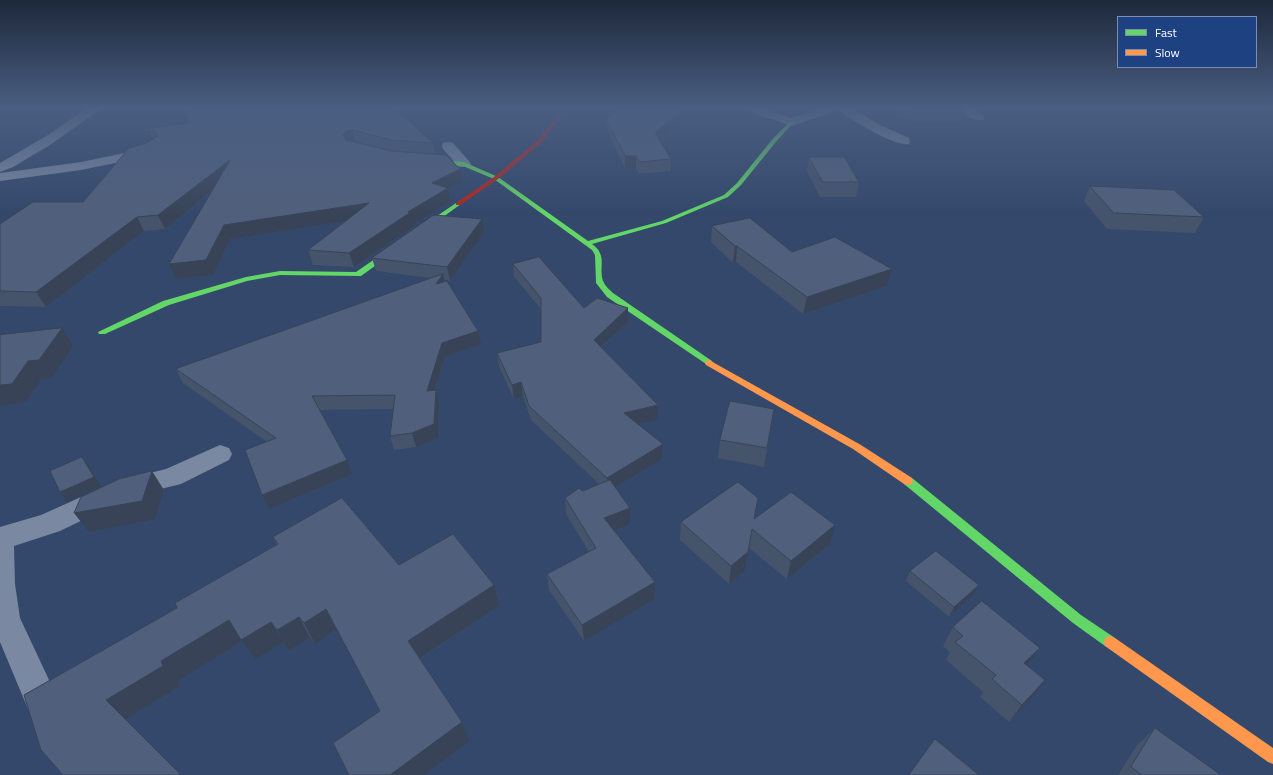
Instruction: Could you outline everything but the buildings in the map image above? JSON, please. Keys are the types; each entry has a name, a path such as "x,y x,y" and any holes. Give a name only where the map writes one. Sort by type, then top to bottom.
{"street":[{"path":"0,168 43,144"},
{"path":"102,332 166,303 246,279 280,273 358,274 496,178 536,144"},
{"path":"588,243 664,222 726,196 739,184 771,144"},
{"path":"448,146 464,164"},
{"path":"0,177 114,160 151,151 155,148"},
{"path":"418,160 464,164 496,178 595,249 598,255 600,283 610,295 708,363 857,447 903,477 1077,619 1273,757"},
{"path":"40,697 5,618 0,584 0,538 50,523 126,488 172,477 220,454"}],"traffic: fast":[{"path":"588,243 664,222 726,196 739,184 771,144"},
{"path":"425,161 464,164 496,178 595,249 598,255 600,283 610,295 709,363"},
{"path":"102,332 166,303 246,279 280,273 358,274 458,204"},
{"path":"908,481 1077,619 1110,642"}],"traffic: slow":[{"path":"709,363 857,447 908,481"},
{"path":"1110,642 1273,757"}],"traffic: jam":[{"path":"458,204 496,178 536,144"}]}
